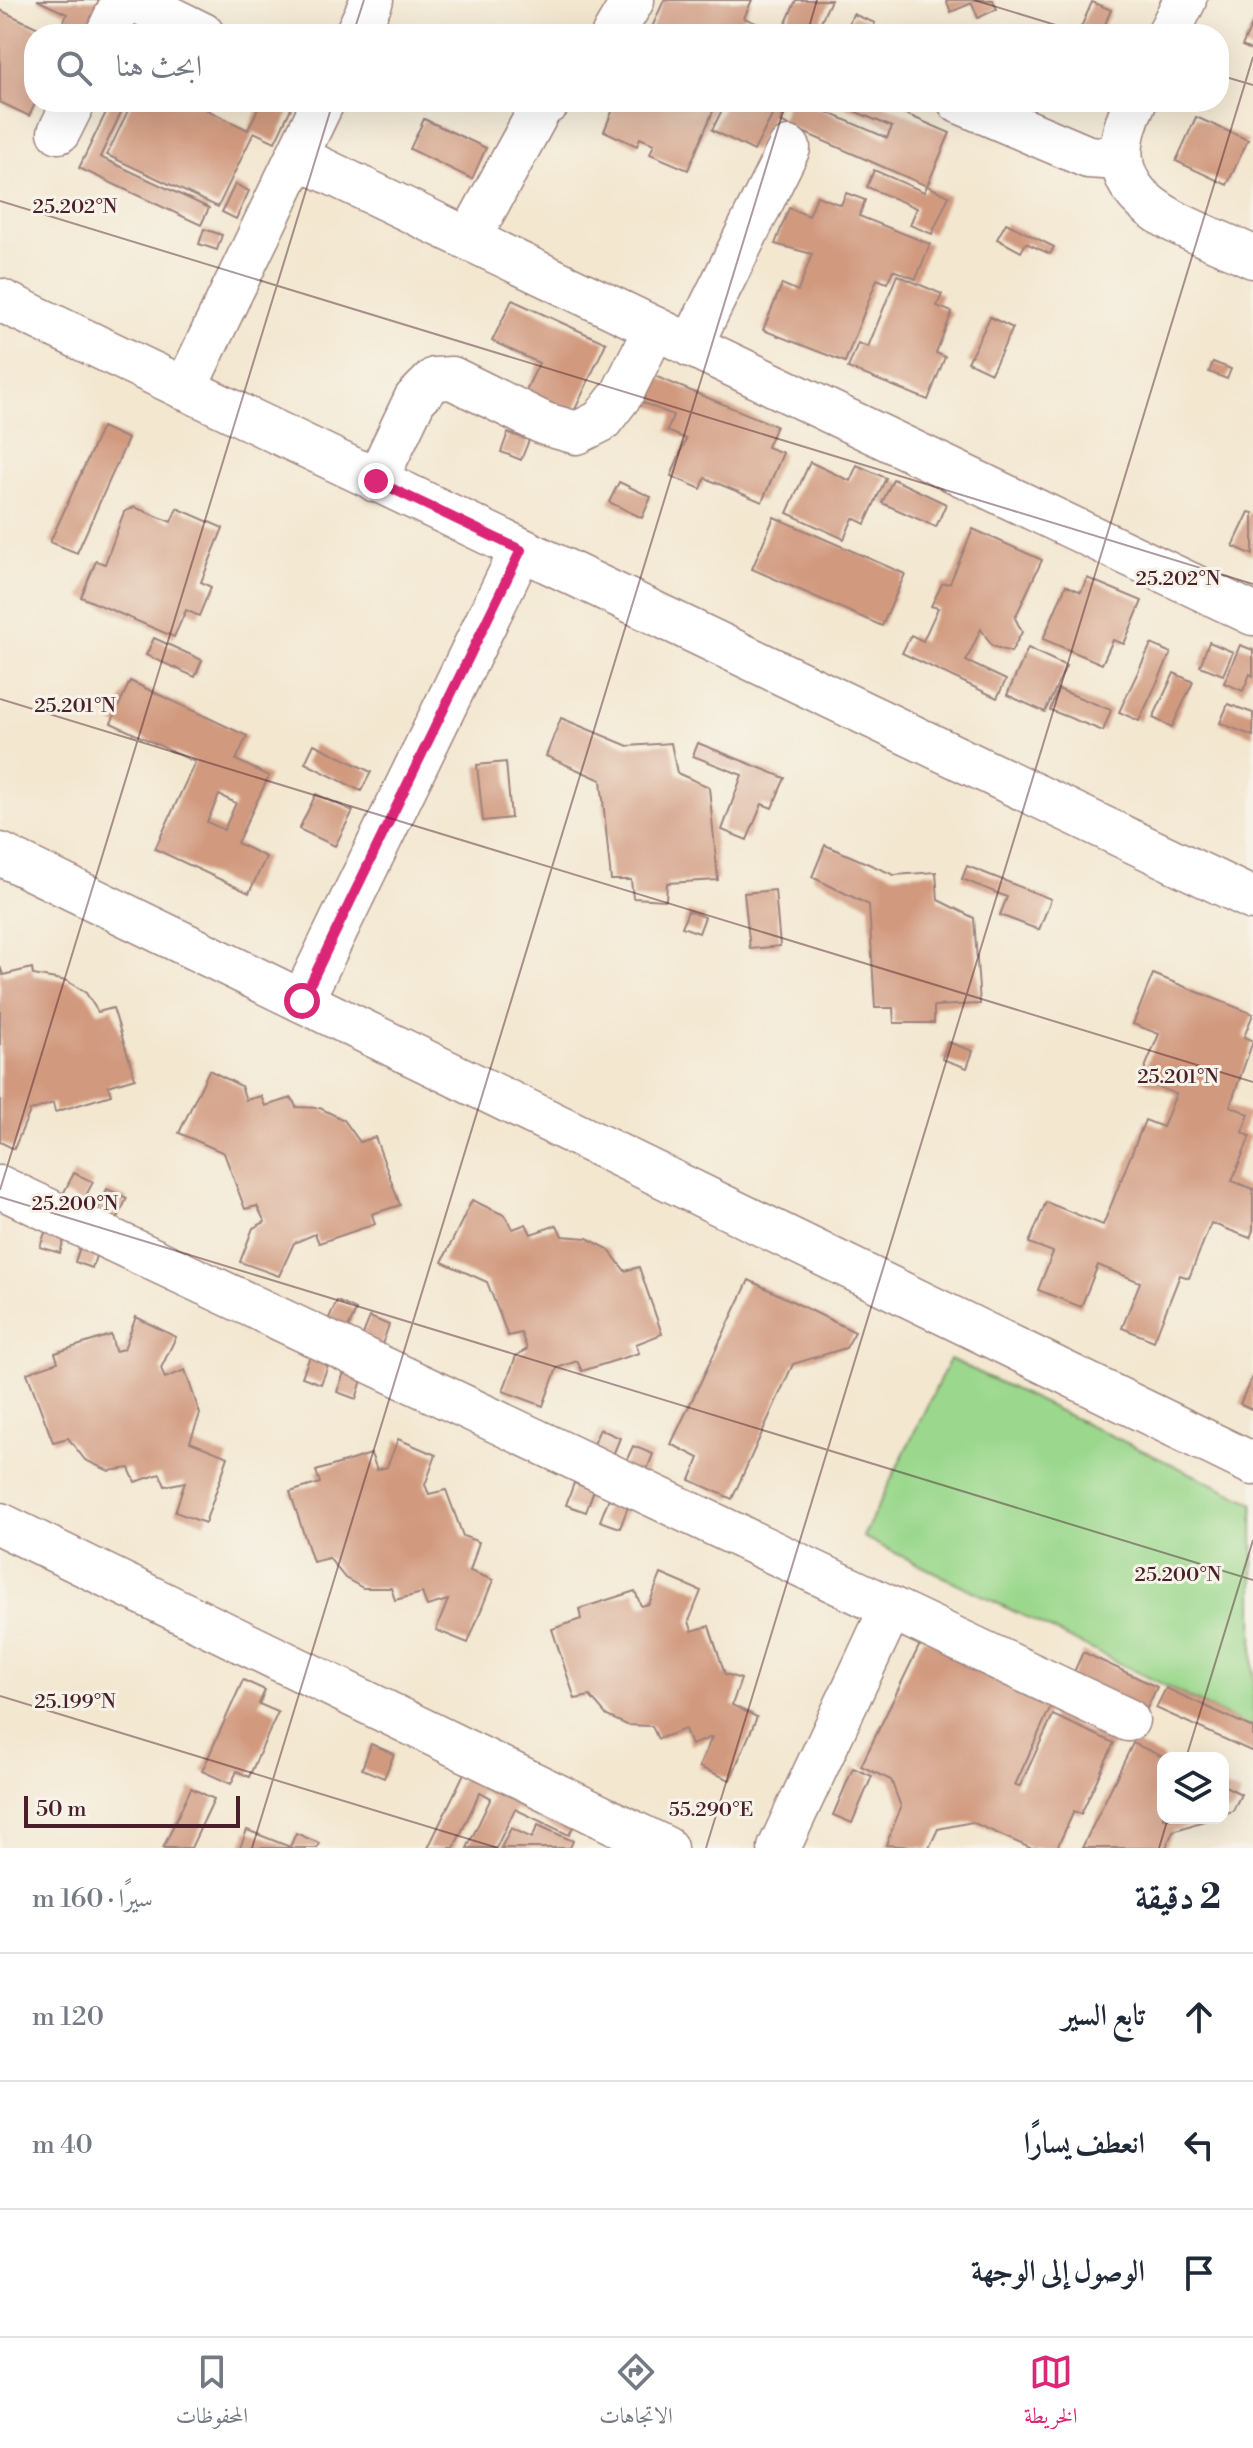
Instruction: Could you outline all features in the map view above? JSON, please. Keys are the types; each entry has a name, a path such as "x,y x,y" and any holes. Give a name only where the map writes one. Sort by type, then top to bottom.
{"street":[{"path":"112,24 123,0"},
{"path":"134,0 183,24"},
{"path":"361,24 372,0"},
{"path":"619,24 633,0"},
{"path":"1173,24 1185,0"},
{"path":"185,389 318,112"},
{"path":"469,239 538,112"},
{"path":"982,112 1088,157 1119,159"},
{"path":"1131,112 1120,136 1119,159 1126,181 1140,199 1158,212 1253,257"},
{"path":"376,481 415,399 435,379 452,378 545,424 577,433 601,421 673,337 789,148"},
{"path":"297,157 1253,614"},
{"path":"0,300 1253,899"},
{"path":"302,1001 521,550"},
{"path":"0,854 1253,1464"},
{"path":"0,1187 1128,1720"},
{"path":"2,1532 666,1848"},
{"path":"779,1848 891,1608"}],"green space":[{"path":"950,1359 1253,1503 1253,1729 863,1537"}],"building":[{"path":"37,0 102,2 92,24 62,24 67,14"},
{"path":"664,0 752,0 744,18 758,24 653,24"},
{"path":"796,0 831,0 820,24 785,24"},
{"path":"946,0 993,0 997,9 978,18 972,3 951,12"},
{"path":"1092,2 1111,10 1105,24 1082,24"},
{"path":"0,10 30,24 24,24 24,112 31,112 29,116 0,102"},
{"path":"853,14 875,23 875,24 849,24"},
{"path":"1253,22 1253,51 1242,46"},
{"path":"106,112 121,112 100,157 209,208 201,225 79,168"},
{"path":"127,112 211,112 248,130 256,112 289,112 275,142 254,132 218,207 107,155"},
{"path":"612,112 713,112 688,170 650,154 654,144 640,138 637,146 604,131"},
{"path":"721,112 774,112 754,151 712,130"},
{"path":"784,112 827,112 887,138 892,127 857,112 901,112 950,133 927,186 780,122"},
{"path":"1196,117 1248,140 1227,185 1176,161"},
{"path":"424,119 486,148 472,179 410,149"},
{"path":"874,170 924,192 927,186 949,196 932,234 910,225 917,208 867,187"},
{"path":"235,184 249,191 236,219 222,212"},
{"path":"846,193 865,200 859,216 930,244 916,279 893,270 887,283 877,279 845,362 763,330 782,284 798,291 812,254 775,244 789,208 809,216 817,196 841,205"},
{"path":"1006,223 1054,247 1050,254 1026,243 1021,252 997,239"},
{"path":"204,229 222,235 217,250 199,244"},
{"path":"897,275 942,294 937,306 952,312 936,353 945,357 928,400 848,368 858,343 868,347"},
{"path":"512,300 606,343 566,429 518,407 539,363 492,341"},
{"path":"990,317 1013,328 991,373 968,362"},
{"path":"1213,362 1231,369 1227,379 1209,372"},
{"path":"645,372 776,426 767,447 783,453 762,502 705,478 701,489 671,476 686,439 667,431 673,415 634,399"},
{"path":"102,427 128,439 77,553 50,542"},
{"path":"508,433 529,440 521,460 501,452"},
{"path":"810,462 850,481 857,465 886,478 865,524 853,518 844,539 787,513"},
{"path":"893,479 946,504 936,527 882,503"},
{"path":"619,482 651,497 642,518 609,502"},
{"path":"134,507 171,522 177,508 223,528 201,582 211,587 199,616 186,610 174,637 81,597 96,561 105,564 124,512"},
{"path":"1249,512 1253,513 1253,555 1233,546"},
{"path":"774,517 905,574 882,626 752,569"},
{"path":"973,529 1042,560 1015,618 1022,632 1011,652 992,646 981,629 966,661 1006,680 997,698 902,653 911,635 923,641 938,608 931,606 942,584 950,583"},
{"path":"1087,578 1142,601 1124,644 1113,640 1102,664 1043,639 1066,585 1081,592"},
{"path":"154,638 202,660 195,677 146,655"},
{"path":"1209,642 1233,652 1223,675 1200,666"},
{"path":"1151,644 1171,653 1139,721 1119,712"},
{"path":"1240,645 1253,650 1253,676 1250,674 1243,691 1224,683"},
{"path":"1028,648 1066,666 1045,712 1007,695"},
{"path":"1174,673 1193,682 1172,727 1153,718"},
{"path":"130,681 247,736 236,760 269,776 237,843 266,857 249,893 155,849 195,762 111,723","holes":["219,795 236,803 224,830 207,822"]},
{"path":"1058,689 1111,710 1103,731 1050,710"},
{"path":"1228,704 1253,713 1253,736 1220,723"},
{"path":"561,718 628,746 671,743 677,773 709,787 718,880 667,883 666,900 633,898 631,880 611,880 601,780 546,756"},
{"path":"698,743 785,778 772,808 762,804 747,840 722,830 742,775 693,756"},
{"path":"314,744 371,772 361,791 305,763"},
{"path":"506,762 511,818 483,821 477,765"},
{"path":"316,794 353,811 335,846 299,829"},
{"path":"825,845 894,875 936,872 938,900 974,918 980,1004 934,1006 934,1023 894,1023 893,1008 875,1008 869,905 812,877"},
{"path":"967,866 1051,899 1039,930 1000,915 1007,897 962,879"},
{"path":"775,890 780,946 750,949 744,893"},
{"path":"688,911 705,917 699,933 682,927"},
{"path":"0,966 3,975 32,968 33,975 67,981 86,993 98,1012 113,1008 135,1078 108,1086 111,1095 55,1112 53,1103 30,1111 14,1149 0,1142"},
{"path":"1153,974 1253,1014 1244,1037 1253,1041 1230,1106 1249,1114 1242,1132 1250,1136 1232,1181 1253,1189 1253,1230 1250,1238 1211,1223 1189,1278 1180,1275 1154,1341 1122,1328 1140,1282 1098,1265 1081,1307 1038,1290 1053,1252 1029,1243 1046,1202 1103,1225 1145,1120 1163,1127 1176,1094 1140,1080 1159,1034 1133,1024"},
{"path":"948,1042 973,1051 967,1068 942,1059"},
{"path":"209,1070 241,1086 246,1100 261,1096 265,1106 292,1098 296,1107 320,1108 344,1120 360,1142 375,1137 400,1205 372,1214 375,1224 319,1243 315,1234 294,1243 279,1276 240,1262 253,1228 265,1222 257,1206 245,1209 224,1153 179,1133"},
{"path":"74,1173 93,1182 82,1203 63,1194"},
{"path":"107,1189 127,1198 117,1220 97,1211"},
{"path":"472,1200 504,1215 513,1229 526,1224 531,1234 557,1225 562,1236 587,1238 608,1249 625,1271 639,1267 662,1334 636,1344 639,1353 582,1371 577,1361 557,1368 543,1406 503,1391 516,1356 527,1349 521,1333 508,1336 487,1282 442,1262"},
{"path":"47,1227 66,1233 60,1253 40,1247"},
{"path":"81,1244 98,1250 92,1268 75,1262"},
{"path":"749,1280 855,1332 846,1348 793,1364 732,1499 690,1480 699,1458 671,1444"},
{"path":"337,1301 356,1310 347,1331 327,1322"},
{"path":"136,1317 176,1337 161,1368 165,1378 185,1370 200,1414 190,1442 228,1457 205,1523 175,1512 185,1482 165,1486 160,1474 135,1482 129,1468 109,1471 85,1460 68,1438 53,1442 27,1373 58,1362 55,1353 111,1335 115,1351 124,1349"},
{"path":"370,1317 389,1325 381,1347 361,1339"},
{"path":"310,1356 329,1363 321,1384 302,1377"},
{"path":"345,1370 363,1377 356,1399 337,1392"},
{"path":"1253,1375 1253,1410 1240,1404"},
{"path":"600,1429 620,1438 611,1460 590,1451"},
{"path":"398,1439 436,1455 425,1485 429,1494 446,1490 463,1536 479,1542 470,1571 493,1580 468,1643 436,1630 448,1600 427,1606 422,1593 395,1600 391,1588 363,1588 345,1578 329,1558 313,1562 290,1492 320,1483 316,1471 371,1454 377,1470 387,1467"},
{"path":"633,1446 653,1454 644,1477 623,1468"},
{"path":"574,1483 594,1490 586,1512 566,1505"},
{"path":"609,1498 629,1504 620,1528 600,1521"},
{"path":"661,1574 701,1591 689,1621 692,1631 709,1626 725,1674 741,1679 732,1705 757,1717 730,1780 699,1767 712,1737 691,1745 685,1729 658,1739 652,1726 627,1725 607,1716 590,1696 575,1699 552,1629 581,1619 579,1609 635,1591 641,1606 649,1604"},
{"path":"923,1638 1056,1695 1015,1785 1020,1786 1053,1715 1114,1743 1081,1814 1074,1811 1057,1848 1030,1848 972,1822 938,1829 929,1848 886,1845 901,1807 891,1780 861,1766"},
{"path":"1083,1652 1157,1687 1142,1719 1068,1685"},
{"path":"243,1680 265,1690 259,1704 278,1712 249,1777 237,1771 231,1784 202,1771"},
{"path":"1166,1688 1253,1728 1253,1752 1156,1708"},
{"path":"1133,1743 1157,1754 1157,1824 1195,1824 1173,1831 1166,1848 1082,1848"},
{"path":"371,1744 394,1754 384,1778 362,1769"},
{"path":"468,1765 578,1817 569,1835 515,1809 496,1848 467,1848 491,1798 480,1792 454,1848 428,1848"},
{"path":"853,1768 872,1776 852,1823 833,1815"},
{"path":"191,1788 214,1799 191,1848 163,1848"},
{"path":"1229,1788 1241,1794 1233,1811 1229,1812"},
{"path":"538,1825 573,1841 570,1848 501,1848 511,1828 532,1838"},
{"path":"247,1830 290,1847 296,1833 319,1843 317,1848 240,1848"}],"route":[{"path":"302,1001 521,550 376,481"}]}
